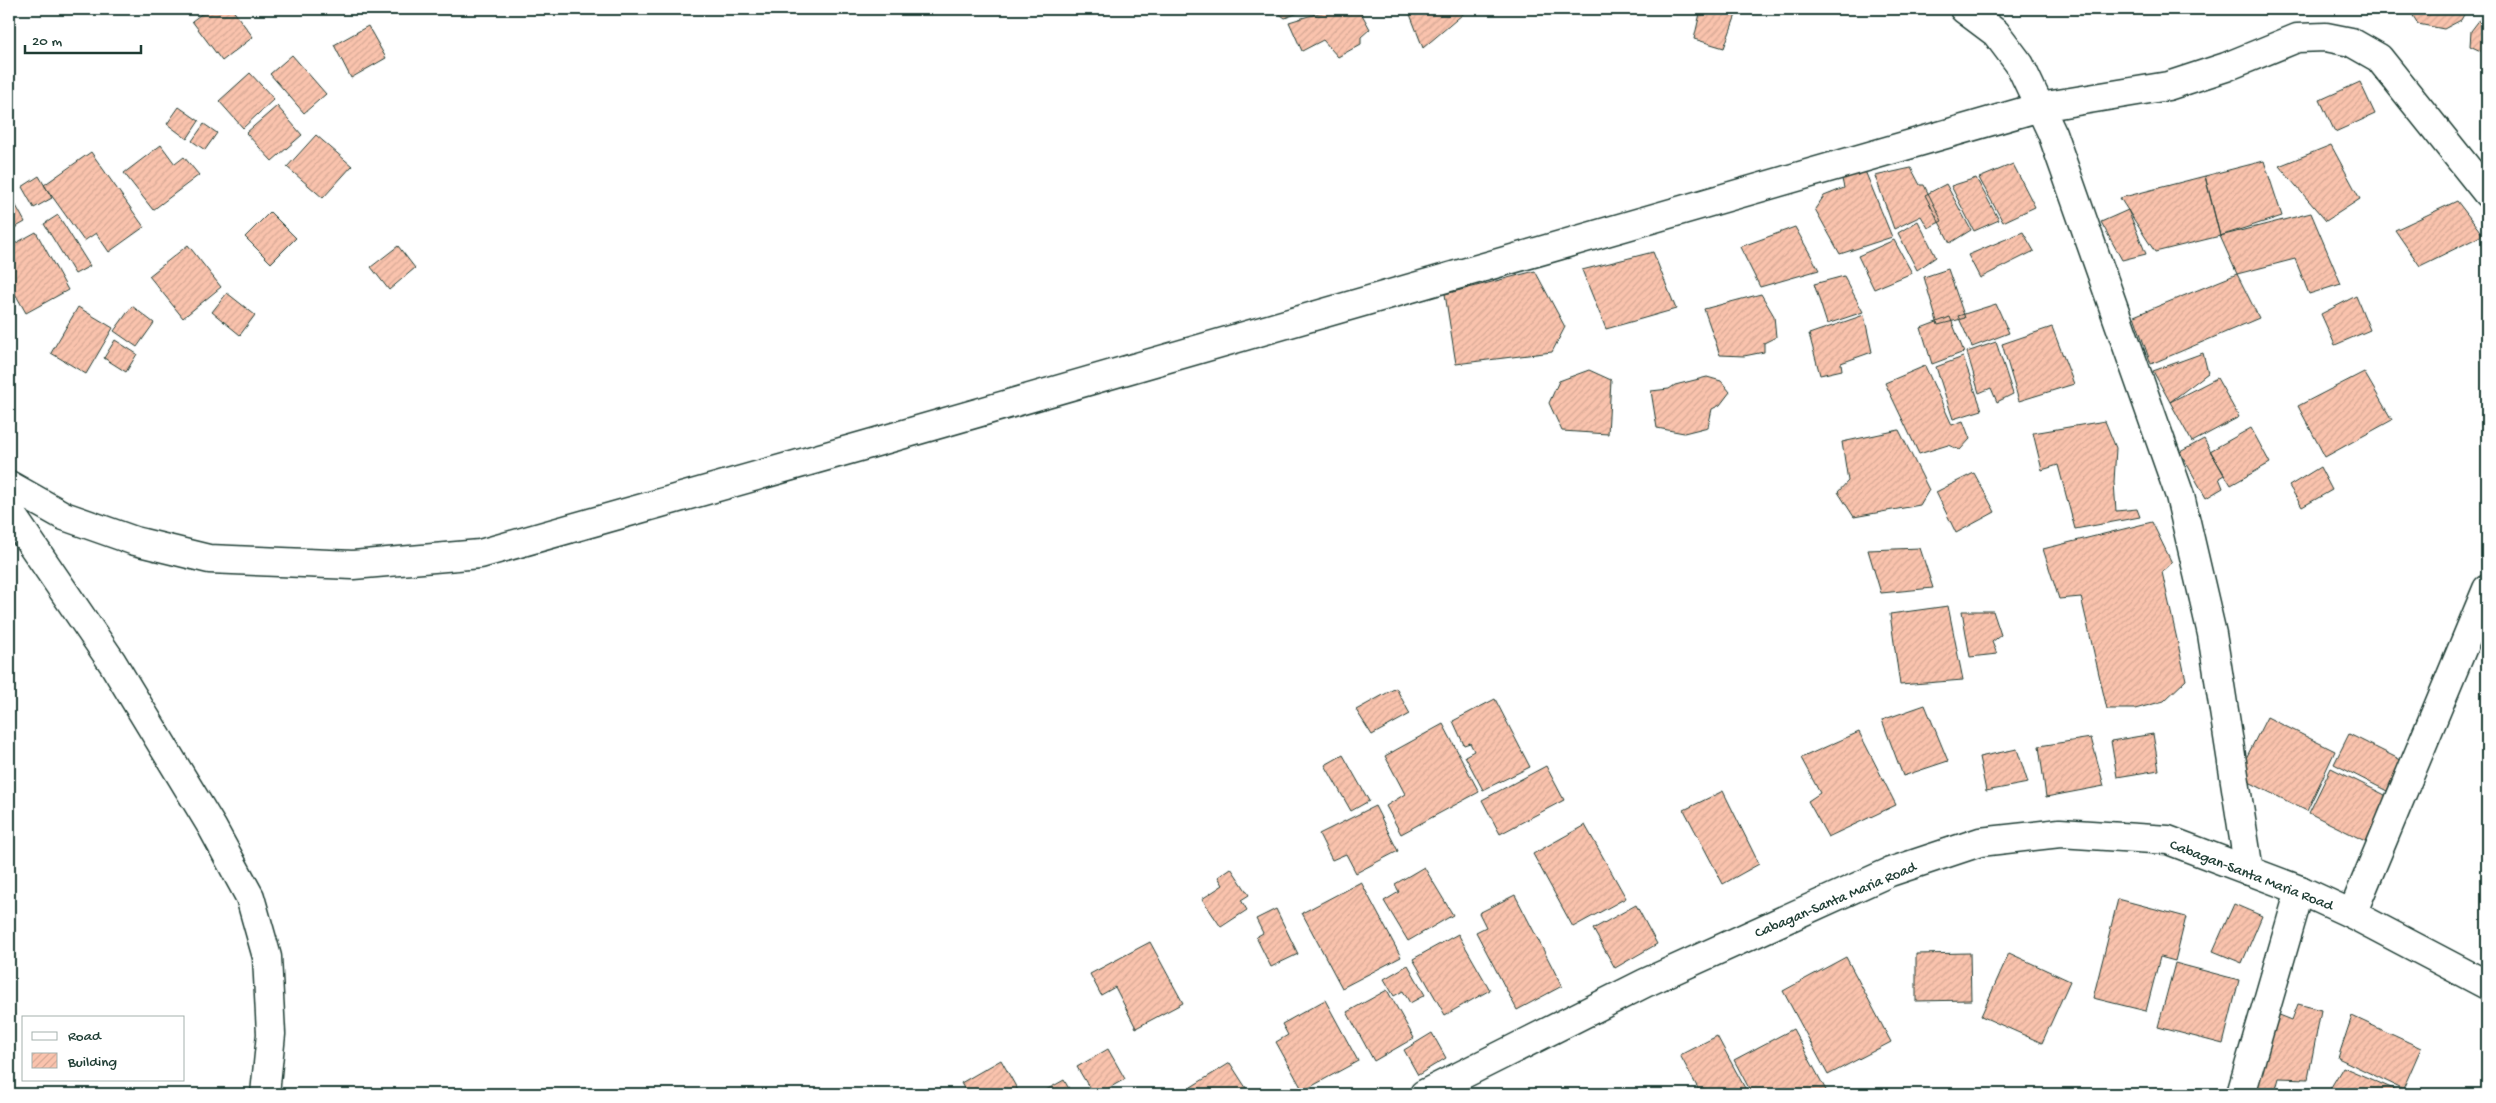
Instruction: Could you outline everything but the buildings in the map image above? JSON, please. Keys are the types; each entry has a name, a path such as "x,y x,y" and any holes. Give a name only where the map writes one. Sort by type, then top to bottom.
{"street":[{"path":"1964,9 1996,33 2020,65 2052,133 2180,496 2212,634 2249,871"},
{"path":"9,484 64,516 135,541 209,559 353,565 480,554 866,445 2040,107 2168,86 2226,67 2297,38 2326,37 2351,42 2379,58 2487,193"},
{"path":"9,512 112,662 212,828 250,897 267,957 271,1034 265,1094"},
{"path":"2352,914 2487,589"},
{"name":"Cabagan-Santa Maria Road","path":"1424,1094 1645,983 1890,872 1980,842 2060,833 2168,840 2300,890 2352,914 2487,985"},
{"path":"2240,1094 2300,890"}]}
